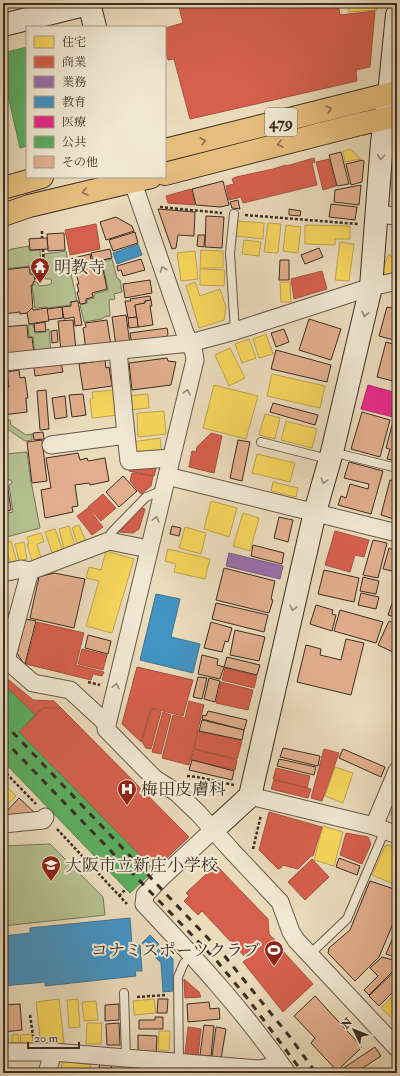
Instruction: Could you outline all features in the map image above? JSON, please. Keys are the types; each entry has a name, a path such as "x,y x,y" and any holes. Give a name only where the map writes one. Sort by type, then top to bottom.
{"highway":[{"name":"479","path":"166,150 393,93"},
{"name":"479","path":"166,174 391,117"},
{"path":"3,188 38,178"},
{"path":"3,215 29,206 138,178"}],"street":[{"path":"3,25 90,3 95,26"},
{"path":"283,1067 217,982 144,904 144,895 213,830 244,791 330,456 371,287 391,117 397,15"},
{"path":"138,178 185,333 194,353 194,360 106,729 154,778 177,793 280,902 291,932 296,940 397,1048"},
{"path":"3,362 190,343 235,331 397,280"},
{"path":"118,351 129,461 171,458"},
{"path":"51,445 126,435"},
{"path":"165,483 315,512 397,532"},
{"path":"3,573 21,569 30,571 109,541 149,549"},
{"path":"30,571 4,658 33,683 70,690 107,724"},
{"path":"244,791 385,830 397,771"},
{"path":"3,824 42,820 46,817"},
{"path":"3,1052 53,1052 260,1069 269,1067 283,1067"},
{"path":"47,1073 53,1052"}],"lane":[{"path":"234,214 230,253 235,331"},
{"path":"261,442 397,468"},
{"path":"109,541 111,533 146,497 165,483"},
{"path":"309,955 347,919 385,830"},
{"path":"179,1062 178,977 184,963"},
{"path":"124,995 126,1058"}],"path":[{"path":"153,206 234,214 379,218"},
{"path":"42,231 42,238"},
{"path":"34,278 44,277 42,249"},
{"path":"83,681 106,687"},
{"path":"3,770 128,905"},
{"path":"187,776 197,777 244,791"},
{"path":"253,849 261,814"},
{"path":"119,896 126,889"},
{"path":"124,995 178,994"},
{"path":"30,1014 36,1052"}],"green space":[{"path":"29,246 29,251 40,250 42,276 35,276 31,273 30,266 3,269 3,253 12,249"},
{"path":"66,251 77,301 70,302 71,305 35,308 32,286 37,282 39,286 52,283 51,279 45,279 44,254"},
{"path":"112,259 117,278 120,280 122,292 114,294 115,299 109,300 110,316 84,322 80,305 87,303 87,300 94,298 94,294 108,290 102,261"},
{"path":"33,324 35,333 46,332 46,330 49,329 51,354 35,355 33,337 29,337 28,325"},
{"path":"3,420 10,420 11,425 26,435 32,434 32,440 25,441 6,428 3,428"},
{"path":"27,452 31,483 40,528 3,538 3,514 13,512 9,485 12,483 11,480 8,480 6,454"},
{"path":"50,844 103,897 105,915 3,926 3,846"}],"building: 住宅":[{"path":"349,3 377,3 377,10 349,12"},
{"path":"350,149 361,159 345,162 343,151"},
{"path":"237,221 264,223 263,239 236,236"},
{"path":"268,223 281,224 278,253 264,252"},
{"path":"286,225 301,227 298,253 283,251"},
{"path":"305,225 350,226 350,239 335,239 335,245 305,244"},
{"path":"244,240 261,242 259,256 242,254"},
{"path":"340,242 354,244 349,281 335,280"},
{"path":"201,250 223,251 223,268 200,268"},
{"path":"195,251 198,279 181,281 177,253"},
{"path":"389,254 397,263 397,277 388,276 382,270"},
{"path":"200,269 225,270 224,286 200,285"},
{"path":"195,282 200,296 220,289 226,307 224,320 199,328 186,286"},
{"path":"280,282 290,282 291,302 281,302"},
{"path":"266,334 273,354 259,358 253,339"},
{"path":"249,339 256,358 242,363 235,344"},
{"path":"230,348 245,378 229,386 215,355"},
{"path":"272,374 325,386 320,408 267,396"},
{"path":"214,385 258,396 246,439 203,428"},
{"path":"115,390 119,415 92,418 90,399 93,398 92,392"},
{"path":"148,394 149,408 129,410 128,396"},
{"path":"164,411 166,434 138,437 137,413"},
{"path":"265,414 280,418 275,439 259,435"},
{"path":"286,421 317,429 312,448 281,440"},
{"path":"160,438 162,454 134,457 132,442"},
{"path":"257,454 295,463 290,482 252,473"},
{"path":"273,482 298,488 296,497 271,491"},
{"path":"211,501 237,508 229,537 204,529"},
{"path":"243,513 259,518 250,551 233,546"},
{"path":"79,525 86,542 78,545 72,528"},
{"path":"69,526 75,546 64,549 59,529"},
{"path":"185,527 206,533 201,554 179,548"},
{"path":"55,529 63,551 53,555 45,532"},
{"path":"41,533 44,542 37,544 41,558 32,561 27,544 29,544 27,537"},
{"path":"11,541 17,563 10,564 5,542"},
{"path":"24,542 27,559 19,561 15,544"},
{"path":"3,543 9,566 3,568"},
{"path":"168,549 210,559 205,579 174,572 176,564 165,561"},
{"path":"106,551 134,559 112,633 86,626 99,581 86,578 89,567 101,570"},
{"path":"335,767 353,773 343,803 325,796"},
{"path":"6,786 16,796 3,809 3,789"},
{"path":"397,798 397,823 394,821 391,814"},
{"path":"323,826 343,832 334,866 314,860"},
{"path":"389,845 397,848 397,877 394,884 372,875 385,846"},
{"path":"397,992 397,1012 392,1018 381,1008"},
{"path":"59,999 64,1043 41,1046 36,1002"},
{"path":"78,999 80,1027 69,1028 67,1000"},
{"path":"154,999 156,1013 134,1015 133,1001"},
{"path":"96,1001 98,1020 84,1021 82,1002"},
{"path":"87,1023 102,1023 101,1044 86,1044"},
{"path":"159,1031 170,1031 169,1051 158,1050"},
{"path":"8,1034 9,1049 3,1049 3,1035"},
{"path":"18,1034 19,1048 12,1049 12,1035"},
{"path":"32,1034 34,1048 22,1050 20,1035"},
{"path":"62,1061 91,1065 89,1073 61,1073"},
{"path":"115,1064 169,1070 169,1073 114,1073"}],"building: 商業":[{"path":"178,3 338,3 340,15 375,11 370,67 356,70 357,81 190,119 174,59 168,60 166,51 166,28 183,23"},
{"path":"314,158 315,162 312,163 317,185 243,203 241,197 229,200 226,186 234,184 232,179 236,177"},
{"path":"329,159 336,186 323,190 316,162"},
{"path":"191,189 195,205 168,203 166,196"},
{"path":"96,224 100,249 70,255 65,230"},
{"path":"322,271 327,289 294,299 291,279"},
{"path":"211,433 222,436 214,473 189,467 192,451 196,452 197,447"},
{"path":"152,465 156,469 154,476 129,471 130,466"},
{"path":"132,473 153,476 151,486 141,494 130,481"},
{"path":"103,494 116,508 101,521 88,507"},
{"path":"138,507 145,509 139,529 133,533 118,532"},
{"path":"88,508 103,527 92,535 77,516"},
{"path":"335,531 369,540 364,557 355,555 350,572 325,565"},
{"path":"37,622 84,633 76,665 104,672 102,676 93,674 91,680 26,664"},
{"path":"82,649 107,655 103,670 78,664"},
{"path":"137,667 193,680 183,716 151,708 141,742 122,724"},
{"path":"225,668 257,676 254,688 222,680"},
{"path":"3,675 33,700 54,701 61,708 43,708 35,715 3,684"},
{"path":"221,682 253,690 248,710 216,703"},
{"path":"189,701 204,705 189,765 162,758 173,715 185,718"},
{"path":"43,708 61,708 189,837 154,870 19,732"},
{"path":"151,709 161,712 151,749 146,748 142,742"},
{"path":"163,712 171,715 161,754 152,752"},
{"path":"198,731 242,741 237,759 194,749"},
{"path":"194,749 237,760 235,770 191,760"},
{"path":"324,749 339,753 322,801 311,798"},
{"path":"276,768 310,776 307,788 273,779"},
{"path":"274,780 311,789 308,798 271,789"},
{"path":"269,812 322,827 313,856 311,856 298,869 282,865 281,868 278,869 259,850"},
{"path":"346,833 368,837 371,844 362,864 340,855"},
{"path":"312,859 329,877 305,900 288,882"},
{"path":"216,865 268,919 269,934 313,984 283,1012 243,962 247,959 202,911 198,915 184,901 189,896 186,893"},
{"path":"184,979 199,992 201,997 185,998"},
{"path":"188,1027 201,1029 198,1056 185,1054"}],"building: 業務":[{"path":"229,553 283,566 280,579 226,566"}],"building: 教育":[{"path":"138,244 142,255 117,264 113,253"},
{"path":"156,594 180,599 171,637 200,644 193,673 140,660"},
{"path":"5,607 10,616 3,625 3,610"},
{"path":"130,918 132,946 140,945 142,971 135,971 136,976 45,986 45,982 3,986 3,936 30,933 30,928"},
{"path":"150,935 159,944 151,952 142,943"},
{"path":"161,947 173,959 173,991 163,992 161,963 153,955"}],"building: 医療":[{"path":"368,385 397,393 397,418 361,409"}],"building: 公共":[{"path":"26,47 26,146 20,148 3,74 3,53"},
{"path":"3,684 35,715 19,732 154,870 130,893 3,761"}],"building: その他":[{"path":"341,152 349,184 337,186 329,155"},
{"path":"363,160 362,182 351,185 346,164"},
{"path":"223,181 229,205 220,207 196,205 192,189"},
{"path":"361,185 359,205 334,202 335,190"},
{"path":"238,200 240,209 232,208 230,202"},
{"path":"331,204 357,207 355,220 329,217"},
{"path":"158,209 195,212 194,236 178,235 176,248 172,249"},
{"path":"289,209 301,211 300,216 289,215"},
{"path":"206,216 224,217 222,248 205,247"},
{"path":"116,217 132,226 134,231 106,240 100,222"},
{"path":"135,232 138,243 113,251 109,240"},
{"path":"64,233 65,250 48,251 47,234"},
{"path":"198,235 205,235 204,247 197,246"},
{"path":"47,238 48,249 30,250 29,239"},
{"path":"319,248 323,257 305,264 301,255"},
{"path":"110,249 112,258 93,262 91,253"},
{"path":"90,254 92,264 78,267 79,269 73,270 70,259"},
{"path":"141,259 145,270 123,276 121,270 118,271 117,266"},
{"path":"101,260 107,289 92,293 93,297 86,299 86,303 80,304 77,292 79,292 77,284 79,284 74,270 79,269 78,267 95,264 95,262"},
{"path":"280,260 289,260 289,280 279,280"},
{"path":"29,267 30,274 34,275 35,282 31,285 33,308 27,313 20,314 20,312 3,314 3,270"},
{"path":"150,280 152,293 125,298 123,284"},
{"path":"150,296 151,300 135,305 137,317 128,318 125,301"},
{"path":"151,300 152,306 150,306 153,325 138,327 135,305"},
{"path":"78,301 82,325 75,326 74,317 64,319 62,307 71,306 71,302"},
{"path":"62,307 63,318 48,320 47,309"},
{"path":"387,307 397,309 397,341 379,336"},
{"path":"32,308 33,310 47,308 49,321 29,324 27,313"},
{"path":"126,315 130,344 116,346 112,317"},
{"path":"137,317 138,327 129,328 128,318"},
{"path":"309,319 341,329 331,360 299,350"},
{"path":"73,320 76,350 61,351 58,321"},
{"path":"107,320 111,346 86,350 83,328 86,327 85,323"},
{"path":"45,322 46,331 35,332 34,324"},
{"path":"27,325 28,338 32,337 34,354 4,357 3,327"},
{"path":"167,328 168,334 164,341 132,346 130,333"},
{"path":"284,329 289,342 276,347 271,333"},
{"path":"57,330 58,342 52,343 51,331"},
{"path":"386,342 397,345 397,382 377,377"},
{"path":"276,350 331,365 327,382 271,369"},
{"path":"167,358 168,361 176,362 171,385 132,390 129,363"},
{"path":"105,360 106,368 109,367 112,386 83,390 79,364"},
{"path":"61,363 63,372 35,376 34,367"},
{"path":"19,370 20,378 25,377 28,398 26,398 27,412 3,415 3,388 9,387 7,372"},
{"path":"46,390 49,429 40,430 37,391"},
{"path":"83,394 86,415 72,417 69,395"},
{"path":"65,396 67,417 55,419 52,398"},
{"path":"273,403 318,415 315,425 270,412"},
{"path":"362,412 390,420 380,457 351,449"},
{"path":"392,425 397,426 397,461 387,459 390,449 386,448"},
{"path":"43,432 44,439 34,440 33,433"},
{"path":"42,440 47,481 32,483 27,442"},
{"path":"238,440 250,442 242,481 230,478"},
{"path":"78,453 80,460 87,458 88,461 105,458 109,481 90,485 89,483 75,485 78,506 72,507 73,512 45,518 41,490 51,488 46,458"},
{"path":"349,462 383,471 371,514 338,505 341,496 346,498 350,484 368,489 369,484 344,478"},
{"path":"123,476 137,491 119,507 106,492"},
{"path":"390,480 397,482 397,508 394,519 381,515"},
{"path":"3,482 7,482 11,510 3,512"},
{"path":"279,517 293,520 288,542 274,538"},
{"path":"172,526 181,528 179,536 170,534"},
{"path":"373,540 387,543 378,578 363,575"},
{"path":"253,545 284,553 282,564 251,556"},
{"path":"389,548 397,552 397,572 383,569"},
{"path":"224,568 275,581 271,599 273,600 269,613 216,600"},
{"path":"324,570 359,578 354,602 318,594"},
{"path":"54,573 85,579 74,628 30,618 39,577"},
{"path":"363,577 379,581 376,594 360,591"},
{"path":"397,589 397,618 388,615"},
{"path":"361,593 379,597 376,609 358,605"},
{"path":"216,603 268,615 264,632 212,619"},
{"path":"316,605 333,610 332,614 336,615 332,631 310,624"},
{"path":"340,610 383,622 376,643 334,631"},
{"path":"26,619 36,621 25,664 17,653"},
{"path":"389,621 397,625 397,654 378,645"},
{"path":"211,622 232,628 228,642 225,641 222,652 204,648"},
{"path":"235,630 265,637 259,661 230,655"},
{"path":"88,635 111,641 108,654 85,648"},
{"path":"346,639 364,643 351,695 297,682 306,645 321,649 320,655 341,660"},
{"path":"202,655 218,659 217,665 224,667 220,679 198,674"},
{"path":"227,657 260,665 257,675 224,667"},
{"path":"198,677 207,678 202,699 193,697"},
{"path":"209,678 220,681 215,702 204,699"},
{"path":"208,711 247,720 244,730 202,719 203,715 206,716"},
{"path":"202,720 244,730 242,740 199,731"},
{"path":"283,748 320,756 318,766 280,757"},
{"path":"343,749 385,767 381,777 339,758"},
{"path":"279,759 316,767 314,775 277,766"},
{"path":"192,760 234,771 232,780 189,770"},
{"path":"19,798 36,814 9,819 4,814"},
{"path":"339,858 360,866 357,875 336,867"},
{"path":"370,881 397,890 397,914 379,957 355,981 328,953 329,948 350,930"},
{"path":"397,928 397,958 386,954"},
{"path":"382,957 397,961 397,967 369,995 364,990 378,976 370,968"},
{"path":"397,969 397,988 379,1006 369,996"},
{"path":"315,996 362,1047 337,1071 311,1043 315,1038 294,1016"},
{"path":"158,999 168,999 167,1013 157,1013"},
{"path":"209,1002 210,1009 219,1008 220,1019 188,1022 187,1004"},
{"path":"20,1004 22,1030 3,1032 3,1005"},
{"path":"119,1004 119,1020 105,1021 105,1005"},
{"path":"155,1017 163,1017 163,1029 139,1029 139,1020 155,1020"},
{"path":"119,1023 120,1045 107,1045 106,1024"},
{"path":"204,1025 214,1026 211,1056 200,1055"},
{"path":"216,1027 226,1029 221,1059 212,1057"},
{"path":"138,1035 157,1036 156,1054 138,1053"},
{"path":"375,1047 381,1056 355,1073 336,1073"},
{"path":"100,1063 112,1065 110,1073 98,1073"}],"railway":[{"path":"3,722 223,954 290,1037 316,1073"},
{"path":"3,739 216,960 248,999 303,1073"}],"place":[{"name":"明教寺","path":"40,284"},
{"name":"梅田皮膚科","path":"127,806"},
{"name":"大阪市立新庄小学校","path":"51,882"},
{"name":"コナミスポーツクラブ","path":"274,967"}]}
